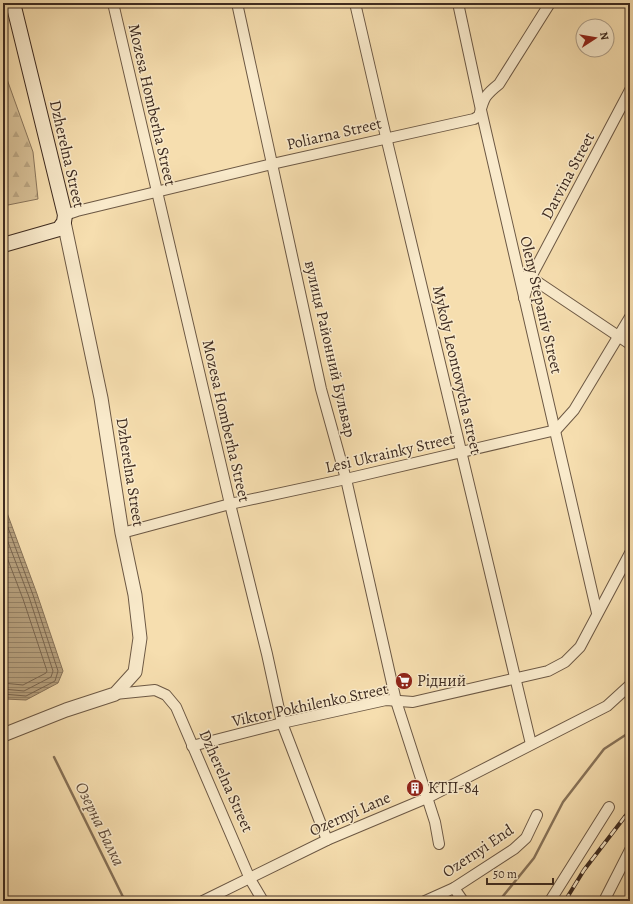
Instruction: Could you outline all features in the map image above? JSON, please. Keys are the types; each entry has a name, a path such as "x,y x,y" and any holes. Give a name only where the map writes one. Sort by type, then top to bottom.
{"main road":[{"name":"Dzherelna Street","path":"13,3 65,219"},
{"path":"3,245 59,229 65,219"}],"street":[{"name":"Mozesa Homberha Street","path":"113,3 156,192 267,654 282,723 327,840"},
{"name":"вулиця Районний Бульвар","path":"237,3 322,389 346,479 396,701 435,822 439,844"},
{"name":"Mykoly Leontovycha street","path":"355,3 531,744"},
{"name":"Oleny Stepaniv Street","path":"458,3 480,110 556,430 597,613"},
{"name":"Poliarna Street","path":"65,219 156,192 272,164 474,119 479,116 483,100 487,94 499,84 550,3"},
{"name":"Darvina Street","path":"524,298 530,279 630,90"},
{"name":"Dzherelna Street","path":"65,219 101,398 122,532 135,595 140,638 135,672 115,694"},
{"path":"516,264 530,279 630,344"},
{"path":"556,430 574,410 630,317"},
{"name":"Lesi Ukrainky Street","path":"122,532 230,504 346,479 556,430"},
{"name":"Viktor Pokhilenko Street","path":"192,746 282,723 386,700 413,702 548,671 565,662 580,647 630,553"},
{"name":"Ozernyi Lane","path":"203,901 327,840 427,798 607,706 630,686"},
{"name":"Dzherelna Street","path":"115,694 155,690 166,695 176,707 250,879 263,901"},
{"path":"3,735 66,710 115,694"},
{"path":"550,901 609,807"},
{"name":"Ozernyi End","path":"425,901 454,888 514,849 526,838 537,815"},
{"path":"604,901 630,850"},
{"path":"454,888 463,901"}],"green space":[{"path":"3,68 33,152 38,199 3,206"}],"water":[{"path":"3,502 37,594 63,671 58,683 26,700 5,699 3,697"}],"waterway":[{"path":"499,901 534,858 563,802 604,749 630,732"},
{"name":"Озерна Балка","path":"54,757 125,901"}],"railway":[{"path":"565,901 584,870 630,810"}],"place":[{"name":"Рідний","path":"404,681"},
{"name":"КТП-84","path":"415,788"}]}
